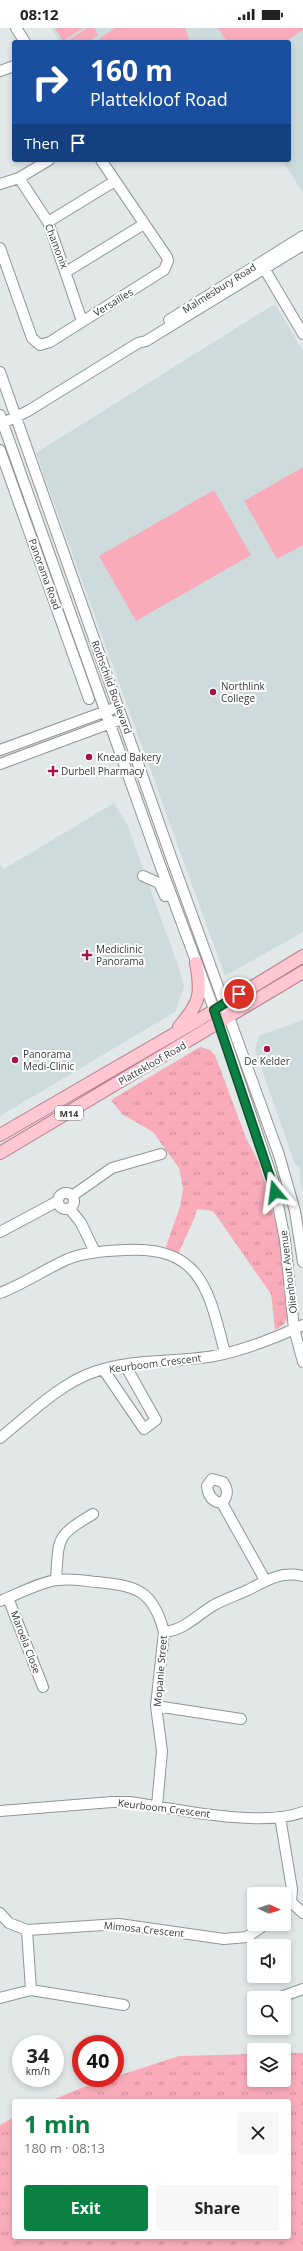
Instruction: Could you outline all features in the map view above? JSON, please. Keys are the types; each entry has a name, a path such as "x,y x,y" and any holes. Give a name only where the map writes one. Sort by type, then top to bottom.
{"main road":[{"name":"Plattekloof Road","path":"0,1135 214,1010 303,956"},
{"path":"173,1034 192,1012 198,1001 200,986 196,962"},
{"name":"Plattekloof Road","path":"0,1153 225,1020 303,972"}],"street":[{"path":"16,28 24,40"},
{"path":"0,71 12,67"},
{"path":"0,184 19,178 46,162"},
{"name":"Versailles","path":"0,248 32,338 36,344 46,344 161,273 167,266 167,257 102,162"},
{"name":"Chamonix","path":"19,178 48,222 82,321"},
{"path":"48,222 115,181"},
{"path":"66,272 144,224"},
{"name":"Malmesbury Road","path":"2,419 17,417 138,343 146,341 263,266 303,236"},
{"name":"Malmesbury Road","path":"263,266 303,245"},
{"path":"263,266 303,334"},
{"name":"Rothschild Boulevard","path":"0,372 225,1003 225,1020"},
{"name":"Rothschild Boulevard","path":"2,419 196,962 214,1010 225,1020"},
{"name":"Panorama Road","path":"0,450 89,699"},
{"path":"0,750 119,706"},
{"path":"0,764 123,718"},
{"path":"143,876 159,883 174,918 185,932"},
{"name":"Olienhout Avenue","path":"225,1020 281,1162 301,1235 303,1262"},
{"name":"Olienhout Avenue","path":"225,1020 273,1180 280,1214 290,1288 299,1327 303,1362"},
{"path":"72,1196 112,1168 161,1154"},
{"path":"0,1232 58,1201 62,1195 69,1194 72,1196"},
{"path":"70,1209 74,1205 72,1196"},
{"path":"58,1201 62,1208 70,1209 81,1223 95,1252"},
{"path":"295,1211 303,1221"},
{"path":"280,1214 288,1227 301,1235 293,1250 290,1288"},
{"path":"0,1293 67,1260 95,1252 150,1250 168,1254 186,1264 202,1280 207,1289 225,1353"},
{"name":"Keurboom Crescent","path":"0,1438 67,1386 78,1379 103,1369 225,1353 299,1327"},
{"path":"103,1369 144,1429 156,1420 125,1365"},
{"path":"222,1502 264,1580"},
{"path":"56,1580 59,1545 62,1536 68,1529 93,1514"},
{"path":"164,1632 175,1631 183,1627 215,1605 264,1580 282,1574 303,1576"},
{"name":"Mopanie Street","path":"4,1599 56,1580 117,1584 135,1588 150,1601 161,1621 164,1632 156,1706 162,1750 156,1806"},
{"name":"Maroela Close","path":"4,1599 43,1687"},
{"path":"156,1706 241,1719"},
{"name":"Keurboom Crescent","path":"0,1811 112,1802 156,1806 246,1818 280,1817 303,1812"},
{"path":"280,1817 290,1874 289,1887"},
{"path":"291,1907 303,1913"},
{"name":"Mimosa Crescent","path":"0,1913 9,1923 26,1930 119,1924 238,1939 247,1937 256,1931"},
{"path":"26,1930 31,1990"},
{"path":"291,1993 303,1989"},
{"path":"0,1998 31,1990 124,2005"}],"shaded area":[{"path":"51,28 303,28 303,193 283,162 291,162 291,40 59,40"},
{"name":"Northlink College","path":"275,304 303,351 303,932 225,976 36,453"},
{"name":"Mediclinic Panorama","path":"114,803 127,824 180,971 184,987 175,1012 0,1116 0,864 4,869"},
{"path":"303,1020 303,1193 300,1181 300,1167 295,1164 255,1050 259,1036"}],"green space":[{"path":"55,28 83,28 65,40 62,40"},
{"path":"87,28 94,28 98,35 91,40 69,40"},
{"path":"115,28 185,28 189,40 99,40"},
{"path":"218,28 303,28 303,30 287,40 226,40"},
{"path":"303,467 303,545 277,559 244,501"},
{"path":"214,490 251,555 136,621 99,556"},
{"path":"200,1047 210,1050 215,1055 246,1138 259,1163 267,1190 280,1240 288,1316 283,1325 275,1330 271,1294 213,1211 197,1209 178,1254 165,1249 180,1207 183,1189 179,1168 153,1132 122,1114 111,1100"},
{"path":"291,2053 303,2053 303,2251 0,2251 0,2125 12,2118 12,2239 291,2239 291,2099 55,2099 84,2087 124,2087 124,2074 179,2056 247,2054 247,2087 291,2087"}],"place":[{"name":"Northlink College","path":"213,692"},
{"name":"Knead Bakery","path":"89,757"},
{"name":"Durbell Pharmacy","path":"53,771"},
{"name":"Mediclinic Panorama","path":"87,955"},
{"name":"De Kelder","path":"267,1049"},
{"name":"Panorama Medi-Clinic","path":"15,1060"}],"route":[{"path":"239,994 214,1010 273,1180 275,1192"}]}
